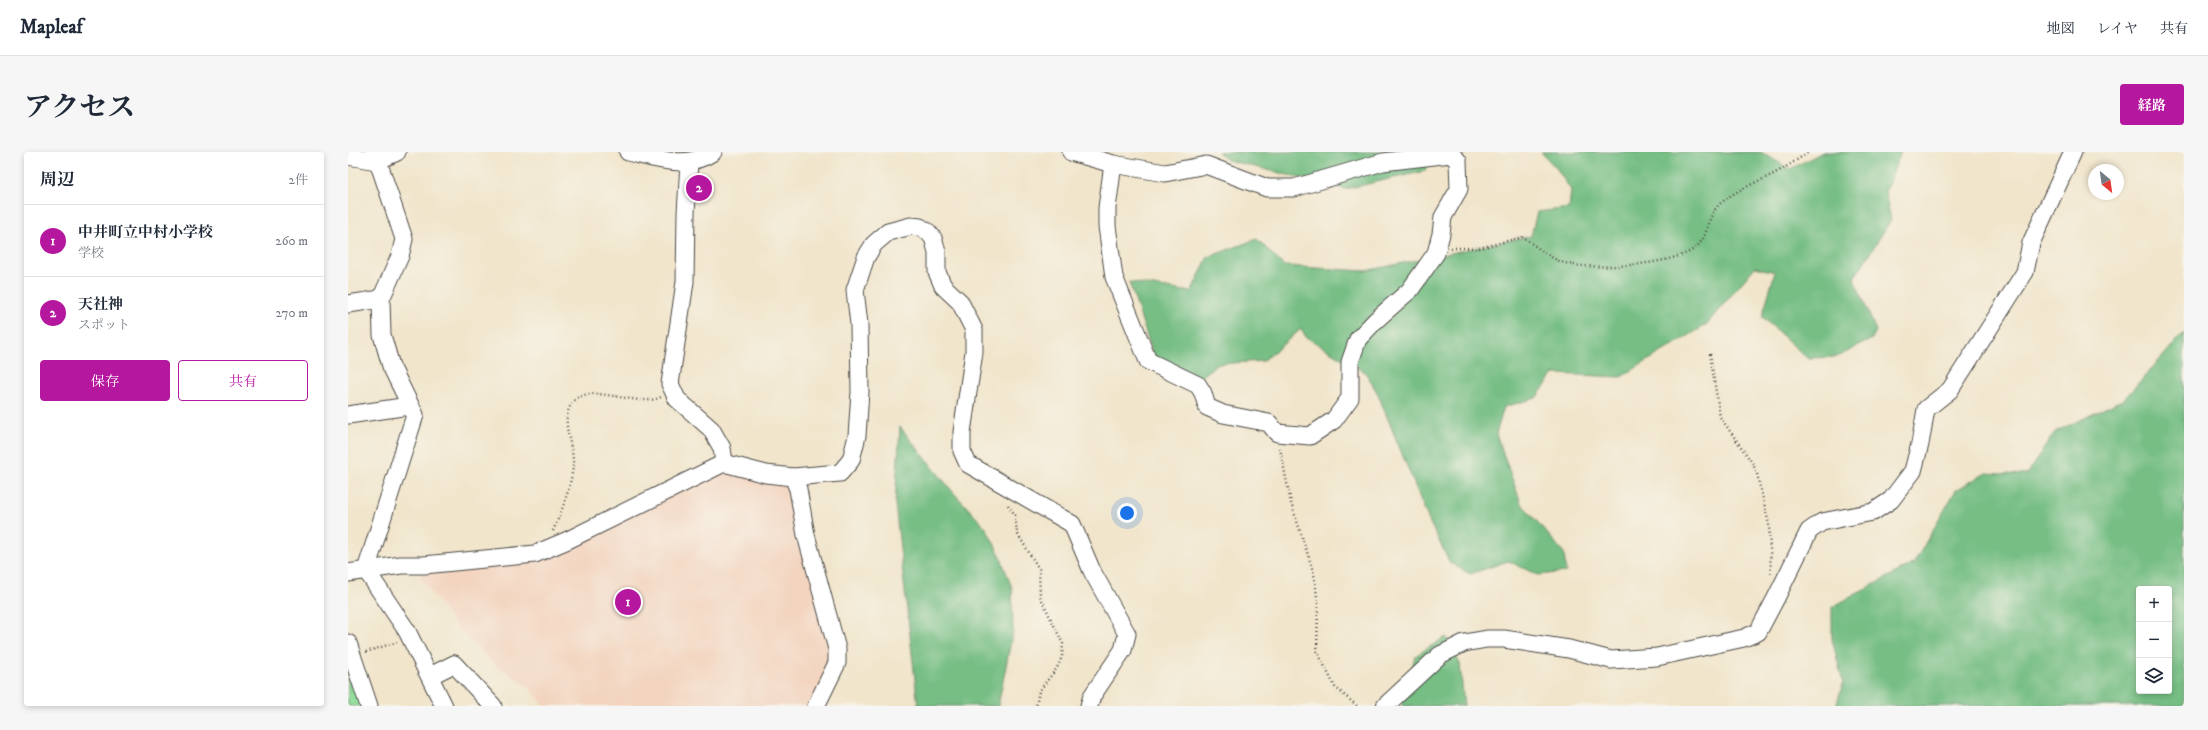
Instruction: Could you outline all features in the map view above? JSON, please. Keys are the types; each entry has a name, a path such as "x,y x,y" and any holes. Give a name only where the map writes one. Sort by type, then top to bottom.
{"street":[{"path":"348,156 376,156 397,152"},
{"path":"628,152 675,163 689,163 713,152"},
{"path":"1071,152 1113,164 1165,173 1206,165 1267,188 1294,188 1383,162 1451,154 1458,161 1459,189 1443,217 1438,248 1410,290 1376,320 1358,339 1350,362 1350,398 1334,420 1310,436 1277,434 1268,423 1223,414 1207,407 1203,393 1198,385 1148,361 1114,277 1107,226 1107,208 1113,164"},
{"path":"1385,706 1440,655 1464,643 1487,639 1504,639 1569,649 1611,660 1657,657 1744,638 1758,632 1809,531 1822,522 1872,512 1891,500 1913,471 1920,444 1926,409 1950,390 2024,272 2031,243 2073,152"},
{"path":"366,570 415,415 409,406 391,366 382,335 380,299 400,256 404,239 376,156"},
{"path":"689,163 686,213 685,282 670,384 677,399 711,429 722,448 724,463"},
{"path":"348,573 401,565 424,566 535,554 568,540 724,463 766,474 793,477 840,473 851,460 857,436 860,392 859,324 855,290 866,257 874,244 888,232 911,226 920,227 928,232 933,238 937,252 937,272 943,286 960,302 974,330 974,352 962,432 962,451 968,464 1072,524 1092,571 1127,634 1123,650 1092,696 1089,706"},
{"path":"348,304 380,299"},
{"path":"348,415 409,406"},
{"path":"793,477 798,489 806,535 837,649 837,663 816,706"},
{"path":"366,570 411,638 444,706"},
{"path":"350,649 369,706"},
{"path":"430,676 454,664 493,706"}],"path":[{"path":"1438,248 1479,248 1524,237 1545,253 1564,263 1592,266 1636,265 1679,256 1694,249 1702,242 1712,211 1723,201 1777,172 1809,152"},
{"path":"1710,354 1720,417 1750,459 1757,474 1769,524 1771,577"},
{"path":"545,550 569,490 573,466 572,450 567,427 567,414 572,403 579,396 589,394 648,401 658,399 673,390"},
{"path":"1277,434 1291,503 1314,574 1318,604 1317,651 1335,687 1357,706"},
{"path":"1004,502 1009,505 1015,516 1016,533 1039,569 1040,596 1063,644 1062,657 1057,668 1039,691 1036,706"},
{"path":"350,649 411,638"}],"shaded area":[{"path":"722,471 787,481 792,489 832,659 810,706 545,706 527,686 495,664 457,628 419,575 454,568 537,556"}],"green space":[{"path":"1218,152 1432,152 1425,171 1345,189 1227,160"},
{"path":"1541,152 1761,152 1790,169 1823,152 1901,152 1885,192 1891,220 1854,278 1876,331 1872,339 1837,357 1807,358 1762,317 1775,272 1755,267 1706,325 1621,377 1554,374 1536,398 1504,407 1496,434 1521,503 1564,553 1566,572 1538,575 1508,561 1470,574 1450,563 1430,523 1377,392 1365,372 1306,337 1301,329 1263,361 1216,364 1202,377 1154,357 1129,282 1191,292 1208,257 1257,239 1284,266 1365,271 1531,236 1537,212 1569,208 1571,190 1557,169"},
{"path":"2184,333 2184,706 1836,706 1843,683 1832,639 1832,607 1914,563 1956,490 1986,473 2026,475 2055,432 2124,399"},
{"path":"900,427 953,492 986,528 999,553 1012,588 1013,631 998,706 918,706 895,504"},
{"path":"1446,637 1460,664 1464,706 1402,706 1415,656"},
{"path":"348,666 362,706 348,706"}],"place":[{"name":"天社神","path":"699,188"},
{"name":"中井町立中村小学校","path":"628,602"}]}
